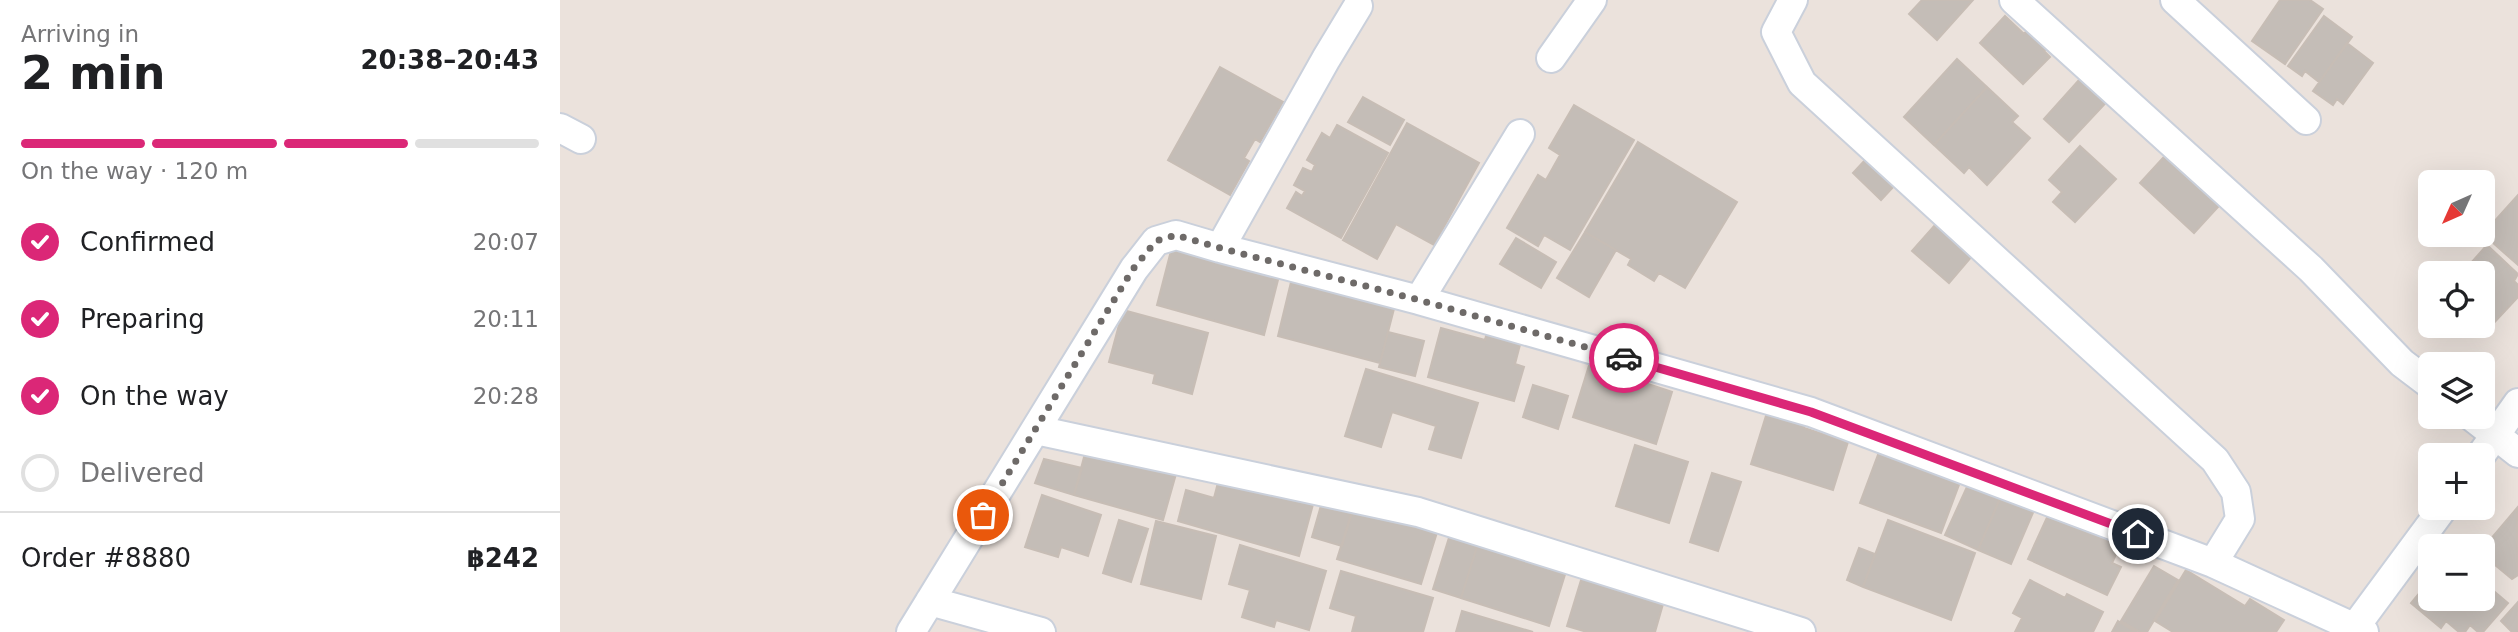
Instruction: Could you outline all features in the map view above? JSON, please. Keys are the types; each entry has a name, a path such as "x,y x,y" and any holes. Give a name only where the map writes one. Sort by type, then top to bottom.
{"street":[{"path":"1550,58 1592,0"},
{"path":"1793,0 1776,32 1802,83 2215,460 2236,492 2241,519 2213,563"},
{"path":"2014,0 2312,269 2402,363 2418,375"},
{"path":"2175,0 2306,120"},
{"path":"1220,248 1326,59 1359,6"},
{"path":"1419,300 1520,134"},
{"path":"911,632 1133,269 1156,241 1176,235 1419,300 1811,412 2213,563 2360,629 2435,520"},
{"path":"2489,443 2518,403"},
{"path":"1036,430 1419,512 1801,632"},
{"path":"2495,447 2518,453"},
{"path":"930,601 1041,632"}],"building":[{"path":"1922,0 1973,0 1937,40 1909,14"},
{"path":"2280,0 2310,0 2323,9 2285,64 2252,41"},
{"path":"2005,16 2024,34 2034,23 2053,41 2044,51 2050,57 2023,84 1980,43"},
{"path":"2324,16 2352,37 2319,82 2305,71 2302,76 2288,66"},
{"path":"2347,43 2373,63 2343,104 2337,99 2333,105 2313,91"},
{"path":"1957,59 1987,87 1934,145 1904,117"},
{"path":"1220,67 1283,102 1260,142 1255,139 1244,158 1249,161 1230,195 1168,160"},
{"path":"2088,70 2114,94 2069,142 2044,119"},
{"path":"1987,87 2018,116 2012,122 2030,138 1987,185 1969,167 1964,173 1934,145"},
{"path":"1363,97 1404,120 1390,145 1348,122"},
{"path":"1574,105 1634,140 1570,250 1544,235 1538,246 1507,228 1538,175 1546,180 1560,155 1549,148"},
{"path":"1407,123 1479,163 1434,245 1396,224 1377,259 1343,240"},
{"path":"1337,125 1388,153 1341,238 1287,208 1296,192 1302,196 1305,191 1294,185 1303,168 1312,172 1315,165 1307,160 1322,133 1330,138"},
{"path":"1638,142 1737,202 1685,288 1659,273 1654,281 1628,265 1631,259 1585,232"},
{"path":"2080,146 2116,179 2075,222 2053,202 2062,192 2049,180"},
{"path":"2174,146 2228,196 2194,233 2140,183"},
{"path":"1867,158 1895,185 1881,200 1853,173"},
{"path":"2518,195 2518,265 2496,246 2496,220"},
{"path":"1936,224 1972,256 1949,283 1912,251"},
{"path":"1585,232 1616,250 1589,297 1557,278"},
{"path":"1516,238 1556,262 1541,288 1500,264"},
{"path":"1173,243 1280,272 1264,335 1157,305"},
{"path":"2485,247 2489,247 2518,274 2514,281 2518,285 2518,297 2495,322 2495,261 2473,261"},
{"path":"1292,278 1395,305 1380,363 1278,336"},
{"path":"1123,310 1208,333 1192,394 1153,383 1155,374 1109,362"},
{"path":"1441,328 1485,340 1487,332 1521,341 1515,364 1524,367 1514,401 1428,377"},
{"path":"1388,332 1424,341 1415,376 1379,367"},
{"path":"1591,359 1625,370 1624,376 1672,392 1656,444 1573,417"},
{"path":"1366,369 1478,403 1461,458 1429,449 1436,426 1392,412 1381,447 1345,436"},
{"path":"1533,385 1568,396 1558,429 1523,417"},
{"path":"1769,406 1807,418 1804,428 1848,442 1833,490 1751,464"},
{"path":"1088,442 1178,467 1163,520 1074,495"},
{"path":"1882,444 1963,474 1941,533 1860,503"},
{"path":"1635,445 1688,462 1669,523 1616,506"},
{"path":"1044,459 1082,468 1074,495 1035,483"},
{"path":"1221,471 1315,497 1299,556 1178,521 1186,490 1214,498"},
{"path":"1712,473 1741,482 1718,551 1690,542"},
{"path":"1971,478 2003,491 1978,550 1945,535"},
{"path":"2005,487 2038,501 2011,564 1978,550"},
{"path":"1042,495 1101,515 1088,556 1061,547 1058,557 1025,547"},
{"path":"1324,495 1354,505 1342,546 1312,537"},
{"path":"1354,505 1439,526 1421,584 1337,559"},
{"path":"2517,508 2518,575 2512,579 2495,565 2495,534"},
{"path":"2049,513 2091,532 2096,522 2125,535 2112,563 2121,567 2107,595 2028,559"},
{"path":"1119,520 1148,529 1131,582 1103,573"},
{"path":"1888,520 1975,553 1951,620 1863,587"},
{"path":"1156,521 1216,536 1201,599 1141,584"},
{"path":"1452,528 1480,537 1461,598 1433,589"},
{"path":"1480,537 1568,565 1549,626 1461,598"},
{"path":"1240,545 1326,571 1309,630 1276,620 1274,627 1242,617 1250,590 1229,584"},
{"path":"1859,548 1875,554 1863,587 1847,580"},
{"path":"2154,566 2178,580 2147,632 2140,632 2121,621"},
{"path":"1585,567 1665,597 1655,632 1587,632 1567,626"},
{"path":"2186,570 2245,606 2250,599 2284,620 2276,632 2173,632 2155,621"},
{"path":"1341,571 1433,598 1423,632 1352,632 1356,616 1330,608"},
{"path":"2030,580 2065,598 2067,594 2103,612 2093,632 2015,632 2022,618 2013,613"},
{"path":"2495,592 2508,603 2483,632 2478,632 2470,625 2465,632 2459,632 2446,621 2441,628 2421,611 2495,611"},
{"path":"2418,595 2418,609 2411,603"},
{"path":"2518,602 2518,632 2512,632 2501,621"},
{"path":"1462,611 1533,632 1456,632"},
{"path":"2118,621 2136,632 2112,632"}],"way so far":[{"path":"983,515 1133,269 1156,241 1176,235 1624,358"}],"route":[{"path":"1624,358 1811,412 2138,534"}]}
